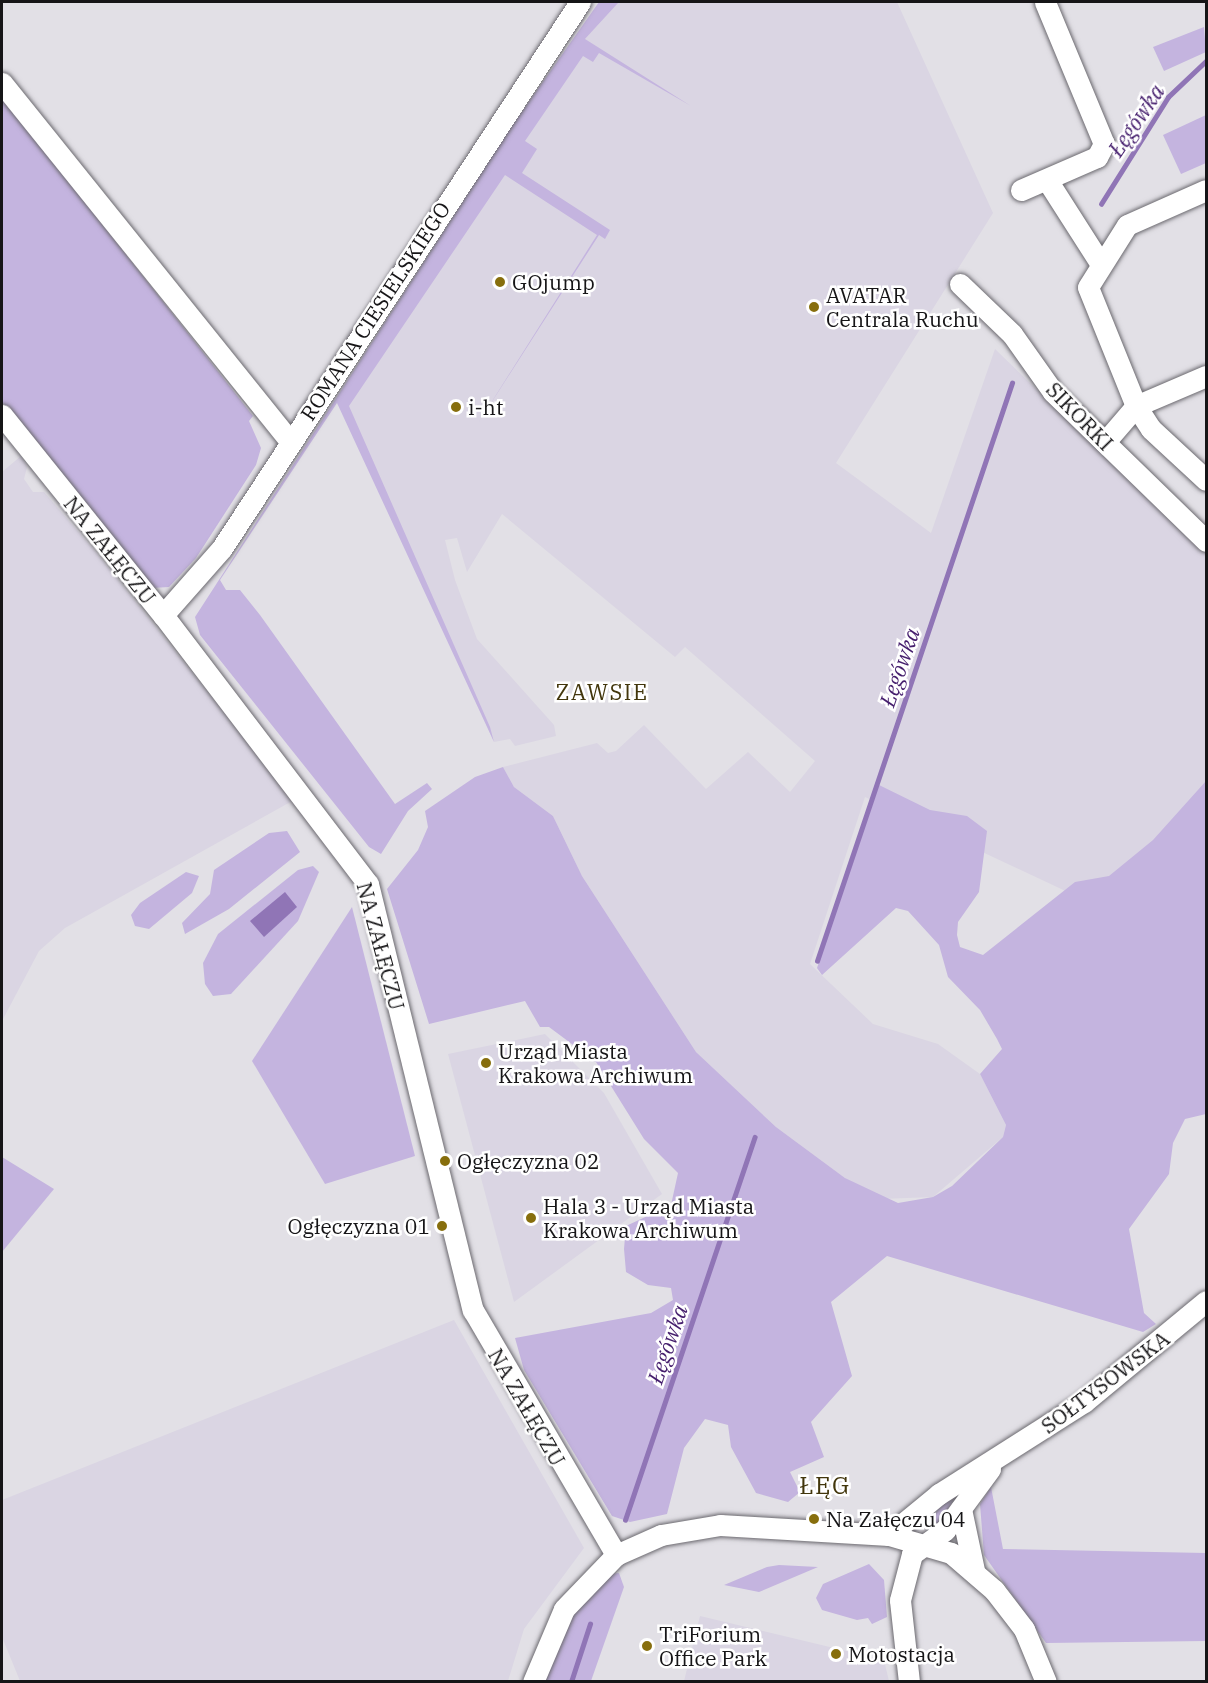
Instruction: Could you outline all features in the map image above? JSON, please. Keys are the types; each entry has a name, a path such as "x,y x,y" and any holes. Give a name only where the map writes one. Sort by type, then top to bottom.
{"street":[{"name":"ROMANA CIESIELSKIEGO","path":"164,615 211,564 580,2"},
{"path":"1021,190 1097,157 1104,144 1045,2"},
{"path":"2,83 291,442"},
{"path":"1047,180 1100,263"},
{"path":"1206,190 1127,225 1100,263 1087,295 1136,406 1151,429 1206,480"},
{"name":"SIKORKI","path":"960,284 1012,334 1053,392 1206,541"},
{"path":"1105,442 1136,406 1206,376"},
{"name":"NA ZAŁĘCZU","path":"2,415 164,615 368,884 473,1310 616,1555"},
{"name":"SOŁTYSOWSKA","path":"889,1535 924,1504 1000,1458 1143,1358 1206,1301"},
{"name":"SOŁTYSOWSKA","path":"920,1543 941,1533 1000,1458"},
{"path":"961,1509 974,1570"},
{"path":"533,1682 564,1609 616,1555 661,1535 720,1525 889,1535 951,1553 974,1570 1024,1629 1046,1682"},
{"path":"909,1682 900,1600 912,1554 920,1543"}],"shaded area":[{"path":"599,2 619,2 585,39 691,106 599,53 593,62 583,56 525,141 537,149 522,173 610,230 605,239 599,235 477,425 597,235 505,175 349,406 490,727 494,742 337,403 220,580 226,590 240,590 260,615 395,804 427,783 432,789 408,811 381,854 369,847 200,635 195,617 509,130"},
{"path":"619,2 897,2 993,213 836,463 931,533 995,349 1206,554 1206,957 865,797 810,964 873,1024 938,1044 980,1074 1006,1125 1003,1137 933,1197 881,1199 845,1178 776,1127 696,1052 582,876 553,816 514,787 503,767 597,743 608,753 616,751 644,725 706,789 748,752 790,792 815,761 685,647 675,657 502,514 467,572 457,538 445,540 455,580 477,639 554,725 556,736 515,746 510,739 494,742 343,409 585,39"},
{"path":"1204,27 1206,52 1164,71 1153,47"},
{"path":"2,97 253,416 249,421 261,448 256,465 196,558 169,587 152,588 2,402"},
{"path":"1206,115 1206,163 1181,174 1163,135"},
{"path":"21,456 27,467 24,479 33,492 44,492 94,550 294,800 65,928 39,951 2,1021 2,472"},
{"path":"503,767 514,787 553,816 582,876 696,1052 776,1127 845,1178 898,1203 933,1197 952,1186 1003,1137 1006,1125 980,1074 1002,1049 980,1010 948,977 939,945 908,911 896,908 822,975 817,968 879,785 930,810 967,816 987,831 979,892 958,922 957,935 960,947 983,955 1075,882 1109,876 1153,840 1206,781 1206,1114 1185,1119 1173,1143 1169,1174 1129,1229 1144,1313 1156,1324 1143,1332 887,1256 831,1302 852,1376 811,1422 824,1457 790,1472 800,1492 788,1502 756,1493 731,1447 728,1425 705,1419 684,1448 667,1514 630,1522 612,1516 524,1370 515,1338 651,1313 673,1300 671,1288 648,1285 626,1272 624,1249 626,1226 671,1205 678,1173 644,1139 596,1062 549,1027 540,1027 525,1001 429,1024 387,889 418,850 428,827 425,811 475,777"},
{"path":"287,831 300,852 229,909 185,934 182,923 210,894 214,870 269,833"},
{"path":"313,866 319,872 298,921 231,994 213,996 205,984 203,963 218,934 298,870"},
{"path":"186,872 199,876 192,893 149,929 135,926 131,915 140,903"},
{"path":"285,892 297,907 264,937 250,921"},
{"path":"352,907 415,1156 325,1184 252,1061"},
{"path":"545,1034 604,1093 662,1194 514,1302 448,1054"},
{"path":"2,1157 54,1189 2,1252"},
{"path":"454,1320 584,1548 524,1629 508,1681 20,1681 2,1637 2,1500"},
{"path":"991,1487 1003,1549 1206,1553 1206,1641 1046,1643 984,1555 980,1504"},
{"path":"958,1492 941,1522 931,1528 939,1503"},
{"path":"869,1564 884,1580 887,1617 872,1624 868,1618 857,1620 822,1610 816,1598 823,1584"},
{"path":"779,1565 818,1567 759,1592 724,1585 767,1567"},
{"path":"619,1573 624,1587 591,1681 542,1682 570,1615 609,1574"},
{"path":"700,1616 884,1660 889,1681 684,1681"}],"waterway":[{"name":"Łęgówka","path":"1101,204 1168,97 1206,61"},
{"name":"Łęgówka","path":"817,961 1012,383"},
{"name":"Łęgówka","path":"625,1520 755,1137"},
{"name":"Łęgówka","path":"571,1682 590,1624"}],"place":[{"name":"GOjump","path":"500,282"},
{"name":"AVATAR Centrala Ruchu","path":"814,307"},
{"name":"i-ht","path":"456,407"},
{"name":"Urząd Miasta Krakowa Archiwum","path":"486,1063"},
{"name":"Ogłęczyzna 02","path":"445,1161"},
{"name":"Hala 3 - Urząd Miasta Krakowa Archiwum","path":"531,1218"},
{"name":"Ogłęczyzna 01","path":"442,1226"},
{"name":"Na Załęczu 04","path":"814,1519"},
{"name":"TriForium Office Park","path":"647,1646"},
{"name":"Motostacja","path":"836,1654"}],"district":[{"name":"ZAWSIE","path":"602,692"},
{"name":"ŁĘG","path":"825,1486"}]}
